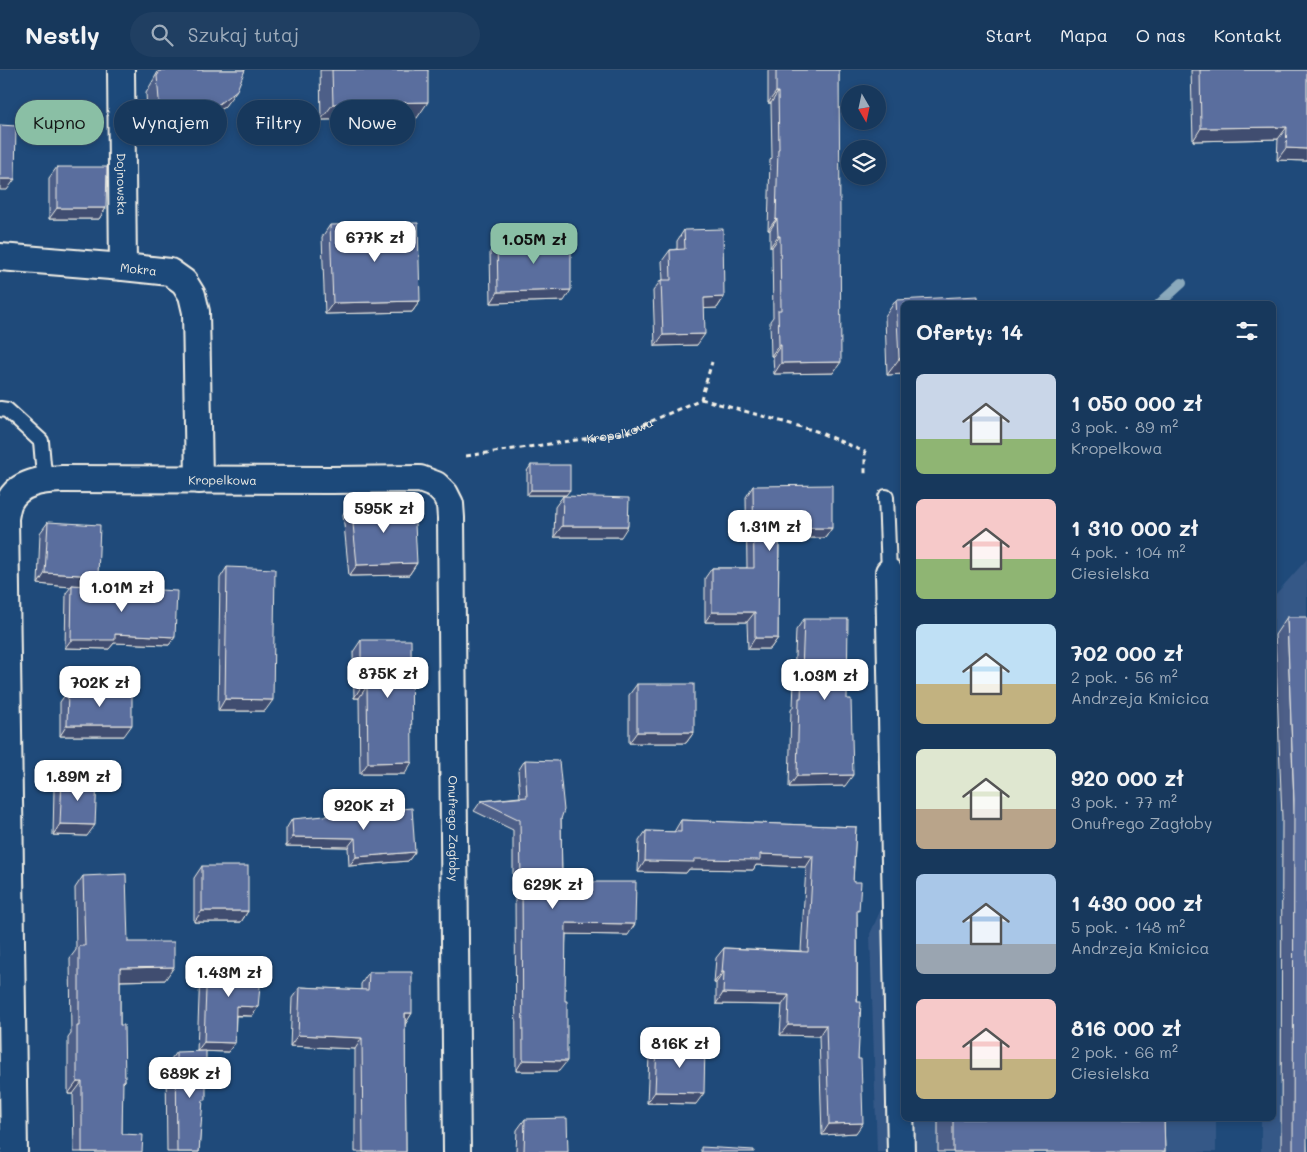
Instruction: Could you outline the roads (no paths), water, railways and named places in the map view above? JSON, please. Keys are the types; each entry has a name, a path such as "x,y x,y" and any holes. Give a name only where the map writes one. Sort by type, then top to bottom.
{"street":[{"name":"Dojnowska","path":"121,70 123,266"},
{"name":"Mokra","path":"0,257 123,266 170,272 184,282 192,295 196,312 199,480"},
{"name":"Kropelkowa","path":"14,1152 5,518 9,502 16,491 30,483 63,479 420,479 436,485 445,494 450,504"},
{"name":"Onufrego Zagłoby","path":"450,504 457,1152"},
{"path":"890,572 901,1152"}],"lane":[{"path":"0,409 7,410 41,441 46,480"},
{"path":"886,497 890,572"}],"waterway":[{"path":"1162,301 1182,283"}]}
